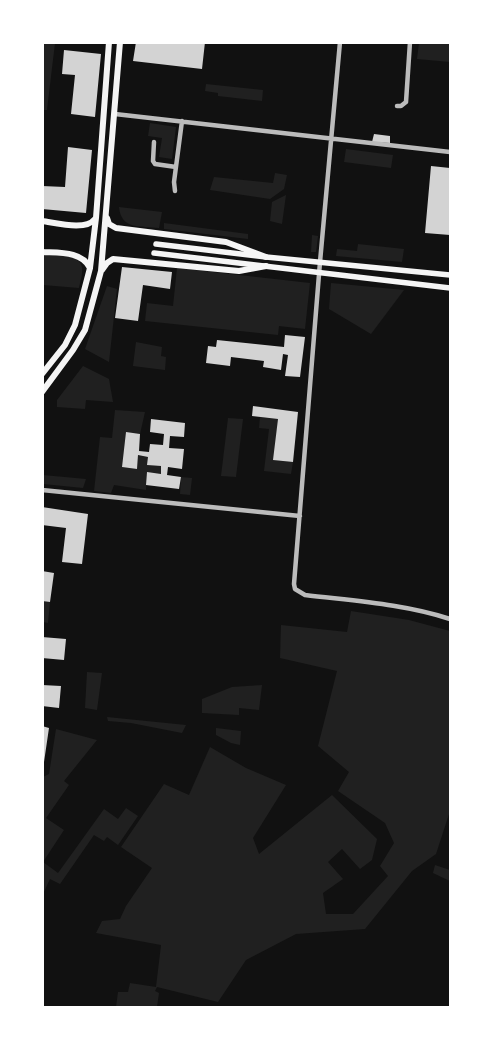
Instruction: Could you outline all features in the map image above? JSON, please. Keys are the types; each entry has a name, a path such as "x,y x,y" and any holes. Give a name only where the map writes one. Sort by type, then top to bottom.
{"main road":[{"path":"42,374 64,345 75,325 90,268 96,218 109,42"},
{"path":"42,392 74,350 85,330 101,271 107,218 120,42"},
{"path":"42,221 87,226 96,218"},
{"path":"107,218 109,224 116,228 226,242 266,257"},
{"path":"156,244 450,275"},
{"path":"42,252 80,256 87,262 90,268"},
{"path":"154,253 450,288"},
{"path":"101,271 113,259 239,271 266,266"}],"street":[{"path":"340,42 319,272 300,516 293,578 295,589 305,595 411,610 450,619"},
{"path":"397,106 401,106 406,102 410,42"},
{"path":"115,114 450,152"},
{"path":"175,191 174,182 182,121"},
{"path":"154,142 153,161 155,164 176,167"},
{"path":"42,490 300,516"}],"shaded area":[{"path":"42,43 55,43 47,110 43,110"},
{"path":"419,43 450,43 450,62 417,59"},
{"path":"206,84 263,90 262,101 218,96 218,93 205,91"},
{"path":"150,123 176,127 172,159 159,157 162,138 148,136"},
{"path":"346,149 393,155 391,168 344,162"},
{"path":"275,173 287,175 284,189 270,199 210,190 214,177 273,183"},
{"path":"286,195 282,224 270,221 272,202"},
{"path":"119,207 162,212 159,228 139,227 128,223 124,220"},
{"path":"164,223 248,234 248,239 164,229"},
{"path":"312,235 318,236 316,252 311,252"},
{"path":"358,244 404,249 402,262 336,256 337,249 357,251"},
{"path":"42,255 66,256 77,260 82,270 79,288 43,285"},
{"path":"177,268 310,283 305,329 279,326 278,335 145,321 147,303 173,306"},
{"path":"331,283 404,290 371,334 329,309"},
{"path":"107,286 117,289 109,362 85,349"},
{"path":"136,342 162,347 161,356 166,357 165,370 133,366"},
{"path":"83,366 109,379 113,402 86,400 85,409 57,407 57,400"},
{"path":"115,410 145,412 140,434 126,433 122,467 137,469 138,455 148,457 148,465 161,466 161,474 147,473 146,490 114,485 111,493 94,491 100,437 112,438"},
{"path":"260,417 278,419 274,460 293,462 291,474 264,471 269,429 259,428"},
{"path":"228,418 243,419 236,477 221,476"},
{"path":"43,475 86,479 83,488 43,484"},
{"path":"181,477 192,478 190,495 180,494"},
{"path":"43,601 50,602 48,623 43,622"},
{"path":"351,611 409,620 450,631 450,811 436,854 412,871 365,929 296,934 246,960 218,1002 157,987 155,991 159,993 157,1007 116,1007 118,992 128,992 130,983 156,987 161,945 96,933 102,921 120,919 126,906 152,868 121,847 164,784 189,795 210,747 246,768 286,785 253,838 259,854 332,795 377,839 372,860 360,869 342,849 328,862 343,879 323,893 326,914 353,914 388,876 380,866 394,843 385,823 338,791 349,772 318,746 337,671 280,658 281,625 347,632"},
{"path":"87,672 102,673 97,710 85,708"},
{"path":"262,685 259,710 239,708 239,715 202,713 202,699 232,687"},
{"path":"107,717 186,725 182,733 131,723 108,721"},
{"path":"216,728 241,731 240,745 231,743 216,735"},
{"path":"56,729 97,740 64,781 69,785 46,818 64,830 43,862 43,777 49,774"},
{"path":"126,808 138,816 118,845 107,837 104,841 94,835 60,884 50,879 43,894 43,862 58,873 104,809 118,819"},
{"path":"435,865 450,870 450,881 433,873"}],"building":[{"path":"136,42 205,42 202,69 133,61"},
{"path":"64,50 101,54 95,117 71,114 75,75 62,74"},
{"path":"374,134 390,136 390,143 372,142"},
{"path":"68,147 92,150 86,213 42,209 42,186 65,187"},
{"path":"431,166 450,168 450,235 425,233"},
{"path":"122,267 172,272 170,289 143,285 138,321 115,318"},
{"path":"285,335 305,337 300,377 285,376 288,355 283,354 281,370 263,367 264,361 231,357 230,366 206,363 208,346 216,347 217,340 284,347"},
{"path":"253,406 298,412 293,462 273,460 278,419 252,416"},
{"path":"151,419 185,423 184,437 170,436 169,448 184,449 182,469 168,467 167,475 181,477 179,489 146,485 147,472 161,474 161,466 147,465 148,457 138,455 137,469 122,467 126,432 140,434 139,451 149,452 150,444 163,445 164,434 150,432"},
{"path":"42,507 88,514 82,564 62,562 66,528 42,525"},
{"path":"42,571 54,573 50,602 42,601"},
{"path":"42,637 66,639 64,660 42,658"},
{"path":"42,685 61,686 59,708 42,706"},
{"path":"42,726 49,728 44,762 42,762"}]}
